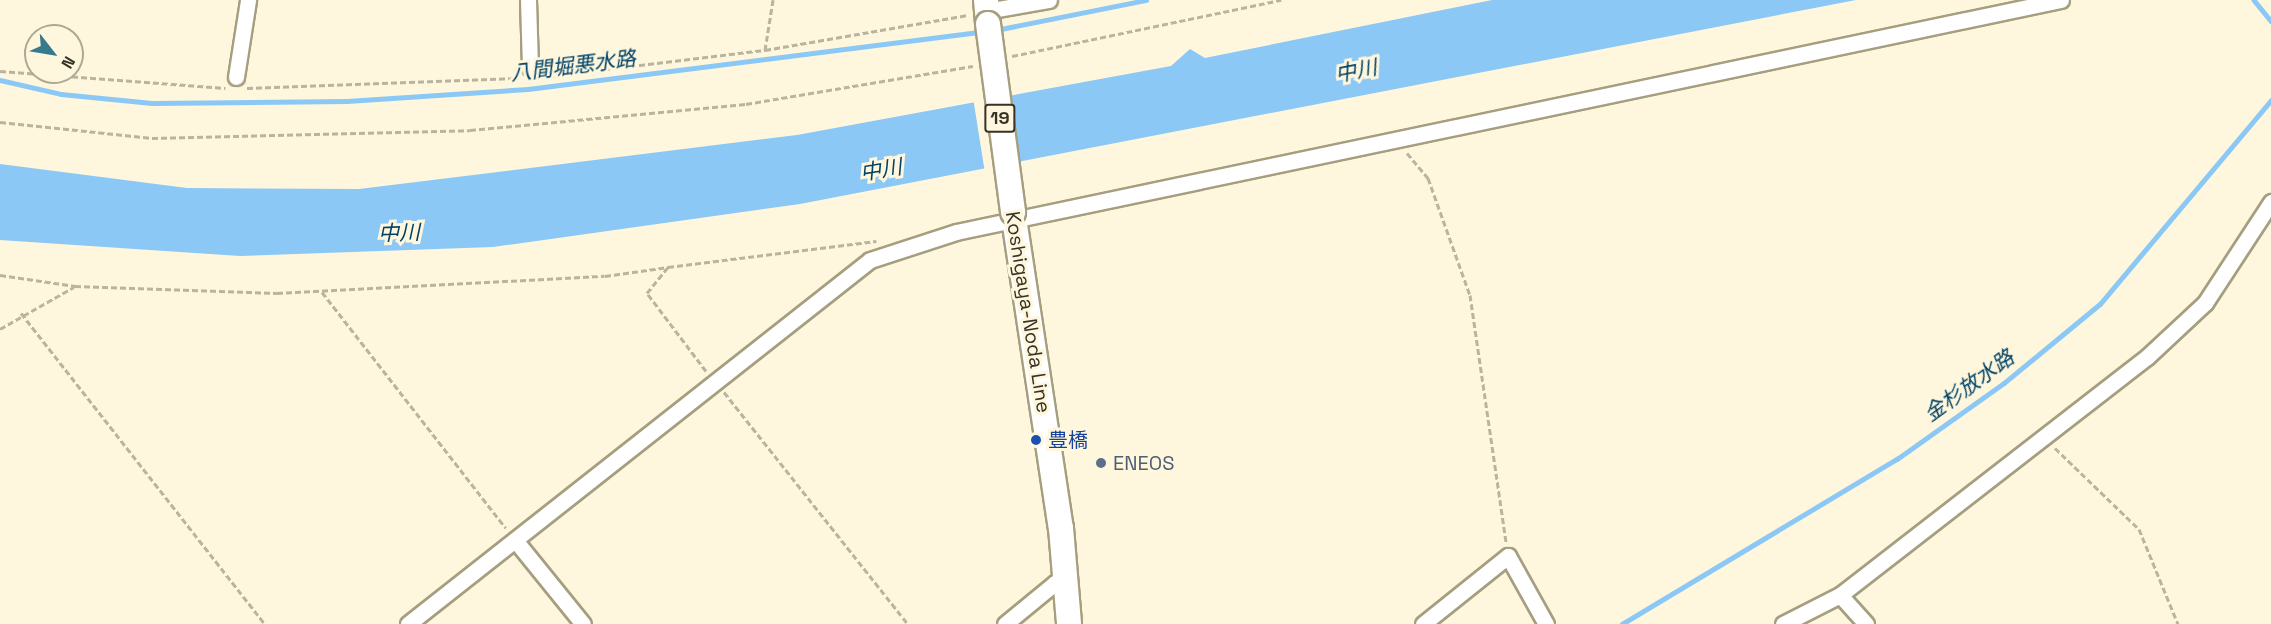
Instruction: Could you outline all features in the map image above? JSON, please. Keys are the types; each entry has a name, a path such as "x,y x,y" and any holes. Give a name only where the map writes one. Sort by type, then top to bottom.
{"main road":[{"name":"Koshigaya-Noda Line","path":"987,12 1013,217 1067,581 1069,624"}],"street":[{"path":"236,77 248,0"},
{"path":"528,0 530,68"},
{"path":"987,12 1049,0"},
{"path":"408,624 717,384 870,260 956,232 1013,217 2061,0"},
{"path":"1783,624 1840,596 2147,357 2205,303 2271,202"},
{"path":"515,540 583,624"},
{"path":"1423,624 1508,556 1546,624"},
{"path":"1005,624 1054,583 1067,581"},
{"path":"1840,596 1866,624"}],"path":[{"path":"765,50 773,0"},
{"path":"1000,59 1281,0"},
{"path":"0,71 234,88 369,86 531,78 765,50 987,12"},
{"path":"0,123 152,138 470,130 746,104 976,65"},
{"path":"1396,154 1407,153 1428,178 1470,295 1508,556"},
{"path":"0,274 75,286 322,292 605,276 881,240"},
{"path":"668,267 647,293 908,624"},
{"path":"0,329 21,313 75,286"},
{"path":"322,292 515,540"},
{"path":"21,313 265,624"},
{"path":"2043,438 2139,529 2178,624"}],"water":[{"name":"中川","path":"1492,0 1856,0 800,204 493,247 240,256 0,240 0,164 187,188 359,189 797,135 1171,66 1190,49 1205,58"}],"pier":[{"path":"1005,95 1016,166 985,171 973,100"}],"waterway":[{"name":"八間堀悪水路","path":"996,30 1146,0"},
{"name":"金杉放水路","path":"2254,0 2271,21"},
{"name":"八間堀悪水路","path":"0,80 61,94 152,103 347,101 528,89 982,32"},
{"name":"金杉放水路","path":"1622,624 1897,459 2004,383 2100,304 2271,100"}],"place":[{"name":"豊橋","path":"1036,440"},
{"name":"ENEOS","path":"1101,463"}]}
